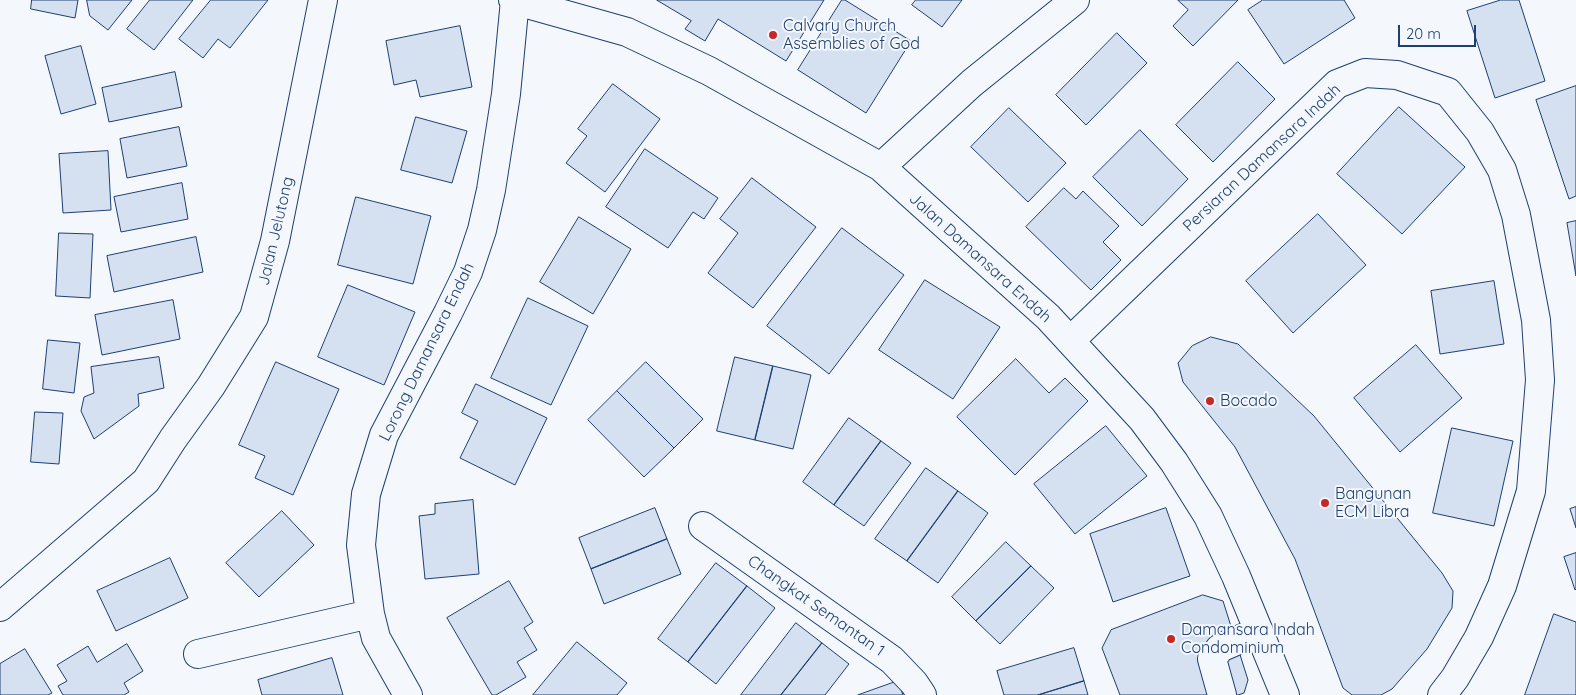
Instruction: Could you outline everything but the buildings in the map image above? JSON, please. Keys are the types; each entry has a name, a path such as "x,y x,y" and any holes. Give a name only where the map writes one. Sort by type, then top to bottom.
{"street":[{"name":"Jalan Jelutong","path":"0,607 146,480 211,386 254,317 275,241 323,0"},
{"name":"Jalan Damansara Endah","path":"514,0 627,32 709,71 880,167 1048,317 1142,419 1174,462 1208,516 1236,576 1285,695"},
{"name":"Lorong Damansara Endah","path":"408,695 376,638 370,614 361,545 366,494 384,436 468,272 482,230 491,190 506,94 514,0"},
{"path":"880,167 972,83 1075,0"},
{"name":"Persiaran Damansara Indah","path":"1070,341 1337,84 1365,73 1397,75 1448,92 1480,132 1502,170 1516,215 1536,320 1540,380 1531,491 1502,586 1479,637 1455,678 1442,695"},
{"name":"Jalan Jelutong","path":"0,585 135,468 173,439"},
{"name":"Changkat Semantan 1","path":"703,526 892,660 914,683 922,695"},
{"path":"198,654 370,614"},
{"path":"1222,695 1212,659 1220,648 1259,631"}],"place":[{"name":"Calvary Church Assemblies of God","path":"773,35"},
{"name":"Bocado","path":"1210,401"},
{"name":"Bangunan ECM Libra","path":"1325,503"},
{"name":"Damansara Indah Condominium","path":"1171,639"}]}
